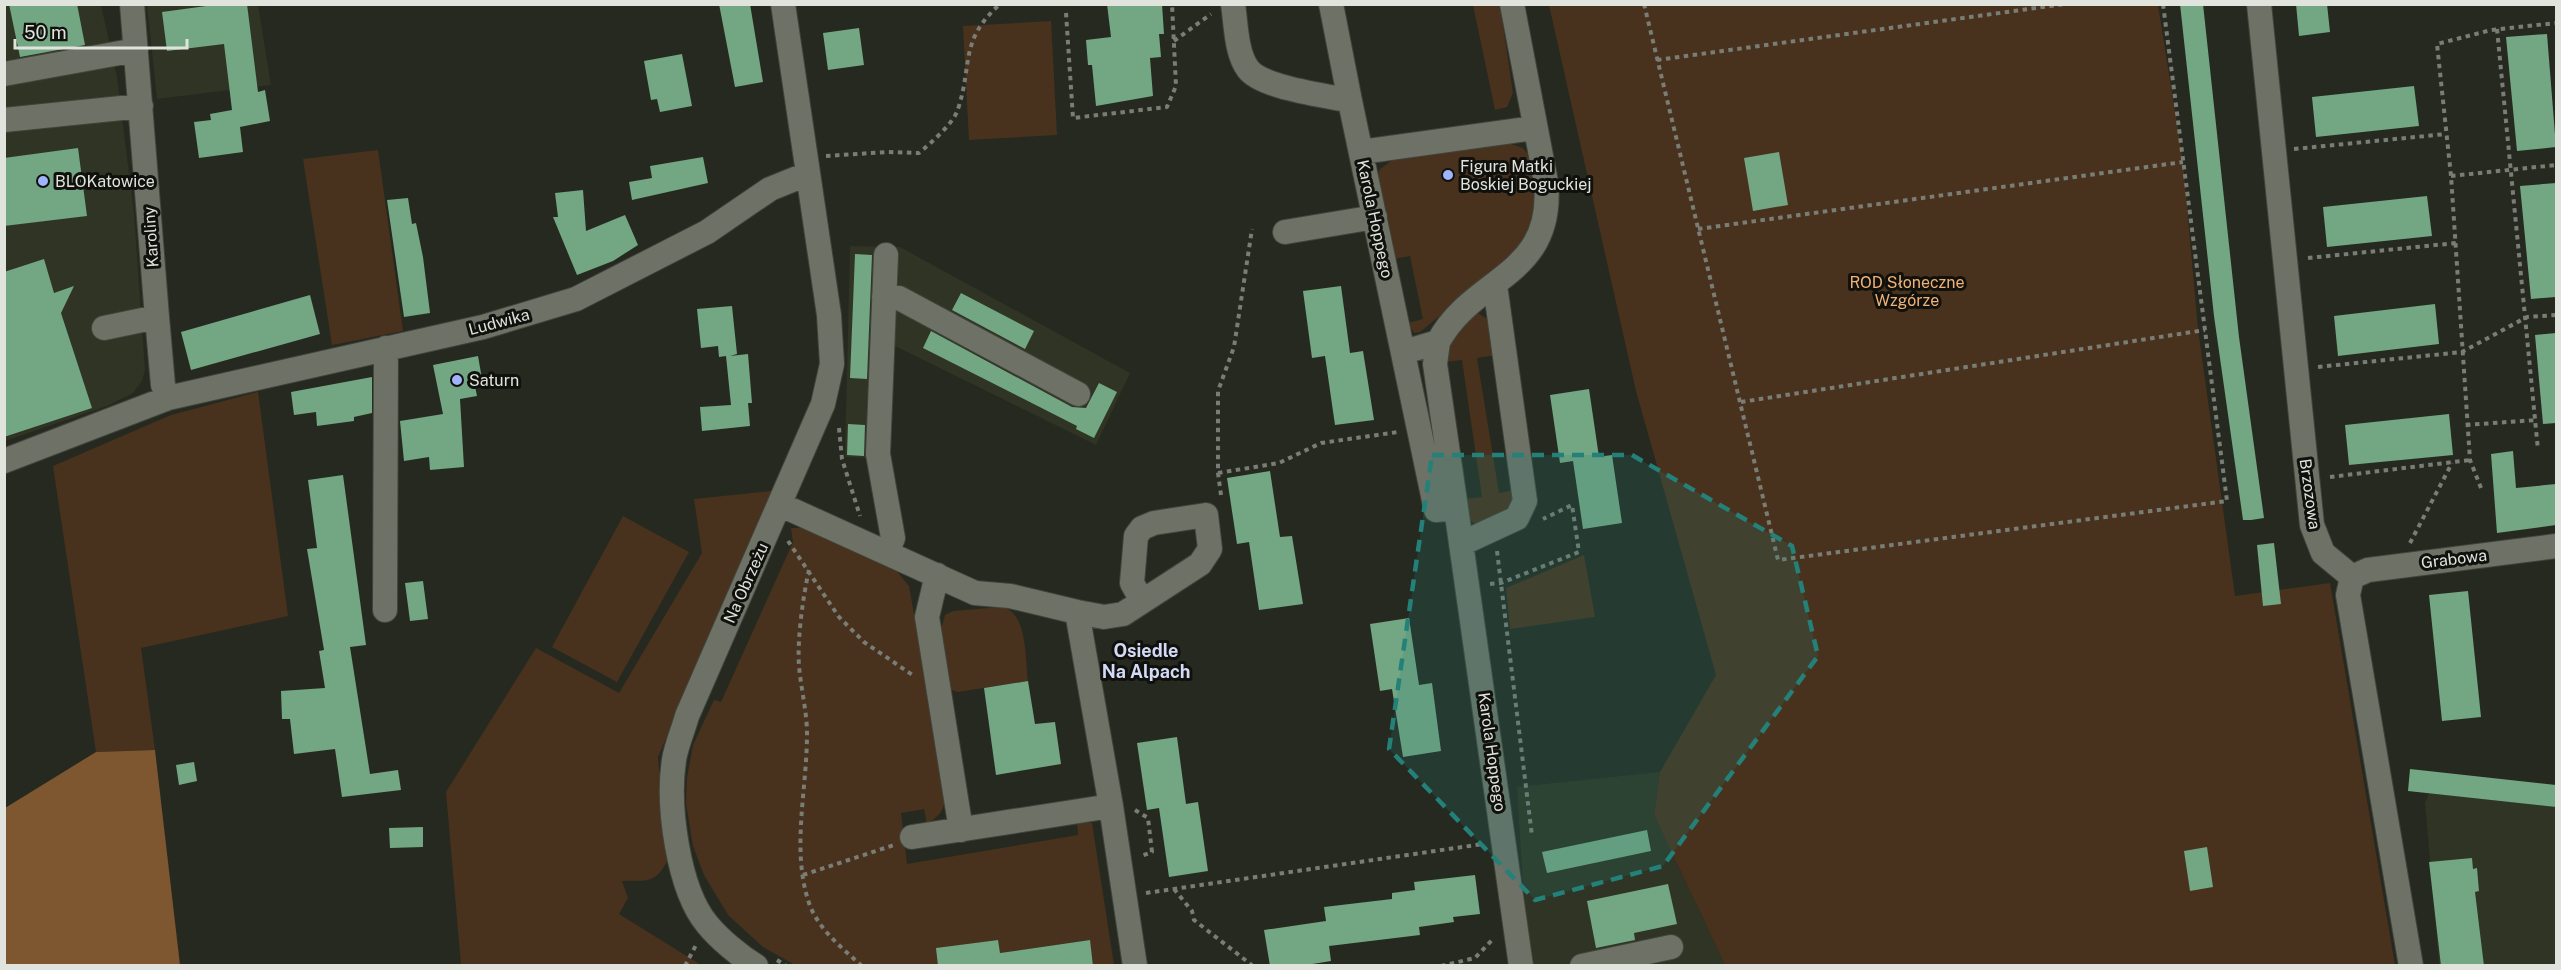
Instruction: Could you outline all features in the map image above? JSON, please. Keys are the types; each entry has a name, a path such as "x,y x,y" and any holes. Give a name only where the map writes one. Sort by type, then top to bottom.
{"street":[{"name":"Karoliny","path":"132,4 163,385 168,398"},
{"path":"783,4 813,165"},
{"path":"1331,4 1361,152"},
{"path":"1404,352 1438,342 1448,324 1525,258 1545,222 1548,204 1546,182 1512,4"},
{"name":"Brzozowa","path":"2259,4 2312,525 2323,553 2352,577"},
{"path":"1226,6 1242,57 1248,69 1260,80 1350,101"},
{"path":"4,74 136,50"},
{"path":"4,120 141,106"},
{"name":"Karola Hoppego","path":"1456,508 1436,510 1361,152 1534,128"},
{"name":"Ludwika","path":"4,461 168,398 483,327 576,299 706,232 770,189 813,165"},
{"name":"Na Obrzeżu","path":"764,961 707,924 695,905 680,859 674,828 672,790 674,759 687,716 787,508 824,404 832,364 813,165"},
{"path":"1285,232 1375,216"},
{"path":"886,255 878,454 893,538 887,552"},
{"path":"1461,544 1517,518 1525,501 1495,285"},
{"path":"884,297 899,298 1078,394"},
{"path":"104,328 157,317"},
{"name":"Karola Hoppego","path":"1438,342 1435,364 1522,963"},
{"path":"386,348 386,610"},
{"path":"787,508 975,593 1010,596 1104,617 1123,614 1200,564 1210,549 1206,515 1154,523 1142,528 1136,536 1132,583 1142,601"},
{"name":"Grabowa","path":"2352,577 2368,570 2556,546"},
{"path":"937,575 927,616 962,830"},
{"path":"2352,577 2348,595 2411,966"},
{"path":"1077,612 1111,806 1135,966"},
{"path":"912,837 1111,806"},
{"path":"1582,966 1671,947"}],"path":[{"path":"813,165 887,152 920,153 940,136 958,111 972,38 987,16 1000,4"},
{"path":"1066,13 1073,118 1167,107 1176,86 1172,4"},
{"path":"1644,4 1778,560 2227,501 2163,4"},
{"path":"1657,60 2065,4"},
{"path":"1174,41 1226,6"},
{"path":"2481,488 2469,460 2451,176 2437,44 2498,29 2556,24"},
{"path":"2498,29 2538,450"},
{"path":"2292,149 2446,134"},
{"path":"1698,230 2183,162"},
{"path":"2451,176 2556,165"},
{"path":"1221,495 1218,473 1218,391 1234,347 1252,229"},
{"path":"2301,258 2456,243"},
{"path":"2312,368 2462,352 2527,317 2556,315"},
{"path":"1741,402 2205,330"},
{"path":"838,416 842,459 866,531 862,541"},
{"path":"2466,425 2536,420"},
{"path":"1218,473 1279,463 1321,443 1405,431"},
{"path":"2324,478 2469,460"},
{"path":"2407,549 2452,463"},
{"path":"1468,587 1501,583 1579,552 1572,504 1534,523"},
{"path":"783,551 788,540 787,508"},
{"path":"788,540 839,617 864,642 926,683 937,682"},
{"path":"1496,541 1532,836"},
{"path":"809,570 804,592 799,657 807,731 800,848 803,875 808,903 816,919 862,966"},
{"path":"803,875 912,837"},
{"path":"1125,896 1489,843"},
{"path":"1174,888 1192,911 1194,920 1253,966"},
{"path":"764,961 786,966"}],"highlighted area":[{"path":"1432,455 1632,455 1792,546 1818,656 1663,866 1535,900 1389,749"}],"shaded area":[{"path":"4,5 101,5 117,77 134,213 145,370 142,381 133,393 107,406 5,441"},
{"path":"147,5 258,5 271,85 157,99"},
{"path":"850,246 900,247 1130,373 1096,445 895,346 890,459 845,457"},
{"path":"155,750 180,965 5,965 5,808 96,752"},
{"path":"1660,772 1654,815 1725,965 1528,965 1517,787"},
{"path":"2429,793 2556,807 2556,965 2439,965 2425,803"}],"green space":[{"path":"1473,5 1500,5 1513,93 1507,107 1495,110"},
{"name":"ROD Słoneczne Wzgórze","path":"1549,5 2158,5 2183,162 2198,329 2235,596 2330,583 2395,965 1725,965 1654,815 1660,772 1716,675 1636,391"},
{"path":"1051,21 1057,135 969,140 963,26"},
{"path":"1506,142 1523,148 1529,156 1537,199 1527,235 1514,255 1420,332 1414,333 1408,323 1423,319 1410,256 1394,259 1378,178 1379,170 1391,161"},
{"path":"378,150 403,331 332,345 303,159"},
{"path":"1478,313 1489,320 1496,355 1477,358 1499,493 1515,490 1515,505 1480,528 1469,519 1465,499 1482,497 1462,360 1445,362 1452,334"},
{"path":"258,392 288,616 141,648 155,750 96,752 53,466 171,415"},
{"path":"772,491 658,757 667,861 654,878 644,881 622,881 628,898 619,914 701,965 461,965 446,792 536,648 619,693 702,553 694,499"},
{"path":"623,516 689,552 617,682 552,647"},
{"path":"791,528 804,528 895,569 909,586 946,796 940,813 927,824 924,809 901,813 907,864 1078,835 1077,820 1092,823 1114,965 1093,965 1089,940 1000,953 997,940 937,948 938,966 795,965 763,947 728,915 704,875 693,846 686,803 687,778 693,745 714,700 721,702 793,542"},
{"path":"1584,555 1595,617 1510,629 1506,588"},
{"path":"1001,607 1010,610 1021,626 1028,681 958,692 952,690 948,686 940,633 945,615 953,611"}],"building":[{"path":"9,4 77,4 85,45 20,57"},
{"path":"221,4 247,4 258,92 265,90 270,121 240,127 243,152 199,158 194,122 211,120 210,114 232,110 224,44 167,51 162,12"},
{"path":"719,4 750,4 763,82 735,87"},
{"path":"1107,4 1162,4 1164,34 1159,34 1161,57 1150,58 1153,96 1096,106 1092,65 1088,65 1086,40 1111,37"},
{"path":"2180,4 2203,4 2239,337 2264,518 2251,520 2243,520 2214,316"},
{"path":"2296,4 2327,4 2330,32 2299,36"},
{"path":"859,28 864,65 828,70 823,33"},
{"path":"2547,34 2556,147 2517,151 2506,37"},
{"path":"682,54 692,106 660,112 657,99 651,100 644,61"},
{"path":"2414,86 2419,126 2316,137 2312,97"},
{"name":"BLOKatowice","path":"78,148 87,216 4,226 4,158"},
{"path":"1779,152 1788,205 1753,211 1744,158"},
{"path":"703,157 708,183 632,200 629,182 652,178 650,166"},
{"path":"2556,183 2556,297 2531,299 2520,186"},
{"path":"583,190 586,231 625,215 638,245 613,261 577,275 553,217 558,217 555,193"},
{"path":"2427,196 2432,236 2327,247 2323,207"},
{"path":"408,198 412,224 416,223 423,257 430,313 404,317 387,200"},
{"path":"855,254 872,255 867,379 850,378"},
{"path":"44,259 54,293 74,286 61,313 92,408 4,437 4,272"},
{"path":"1341,286 1350,353 1363,351 1374,420 1335,425 1325,356 1312,358 1303,291"},
{"path":"961,293 1034,331 1025,349 952,310"},
{"path":"310,295 320,334 191,370 181,332"},
{"path":"2435,304 2439,344 2338,356 2334,316"},
{"path":"732,306 737,354 730,356 748,354 752,403 748,403 750,426 702,431 700,407 731,405 726,356 719,357 718,346 701,348 697,309"},
{"path":"931,331 1072,407 1086,408 1099,383 1117,392 1094,438 1076,429 1077,426 923,348"},
{"path":"2556,333 2556,423 2543,424 2535,335"},
{"path":"478,356 482,379 474,381 477,396 460,399 464,467 430,470 429,457 404,461 400,421 443,414 433,365"},
{"path":"372,377 372,413 354,417 354,421 317,426 316,412 294,415 291,392"},
{"path":"1589,389 1599,457 1612,455 1622,523 1583,529 1573,461 1560,463 1550,395"},
{"path":"2449,414 2453,455 2349,465 2345,425"},
{"path":"848,424 865,425 864,456 847,455"},
{"path":"2513,451 2516,488 2556,484 2556,525 2497,533 2491,454"},
{"path":"1270,471 1280,537 1292,536 1303,604 1259,610 1249,542 1237,544 1227,478"},
{"path":"343,475 366,645 350,647 370,774 398,770 401,790 342,797 335,749 294,754 290,719 282,719 281,691 325,688 319,651 324,650 307,549 317,548 308,480"},
{"path":"2274,543 2281,604 2263,606 2257,545"},
{"path":"423,581 428,619 410,621 405,583"},
{"path":"2468,591 2481,717 2442,721 2429,595"},
{"path":"1409,618 1419,685 1432,683 1441,751 1403,757 1392,689 1380,691 1370,624"},
{"path":"1028,681 1035,724 1055,722 1061,764 996,775 984,688"},
{"path":"1177,737 1186,804 1198,802 1208,871 1169,877 1159,808 1147,810 1137,743"},
{"path":"194,762 197,781 179,785 176,765"},
{"path":"2410,769 2556,785 2556,807 2408,791"},
{"path":"423,827 423,847 390,848 389,828"},
{"path":"1647,830 1651,851 1547,873 1542,852"},
{"path":"2207,847 2213,887 2190,891 2184,851"},
{"path":"2472,858 2473,869 2477,868 2479,891 2475,892 2484,966 2441,966 2429,862"},
{"path":"1475,875 1480,914 1453,917 1454,922 1419,927 1420,935 1329,946 1331,961 1300,966 1270,966 1264,930 1326,921 1324,907 1392,899 1392,893 1415,890 1414,882"},
{"path":"1668,884 1677,924 1634,933 1635,940 1596,948 1587,901"},
{"path":"998,940 1000,953 1090,940 1093,966 938,966 936,948"}],"place":[{"name":"Figura Matki Boskiej Boguckiej","path":"1448,175"},
{"name":"BLOKatowice","path":"43,181"},
{"name":"Saturn","path":"457,380"}],"district":[{"name":"Osiedle Na Alpach","path":"1146,660"}]}
